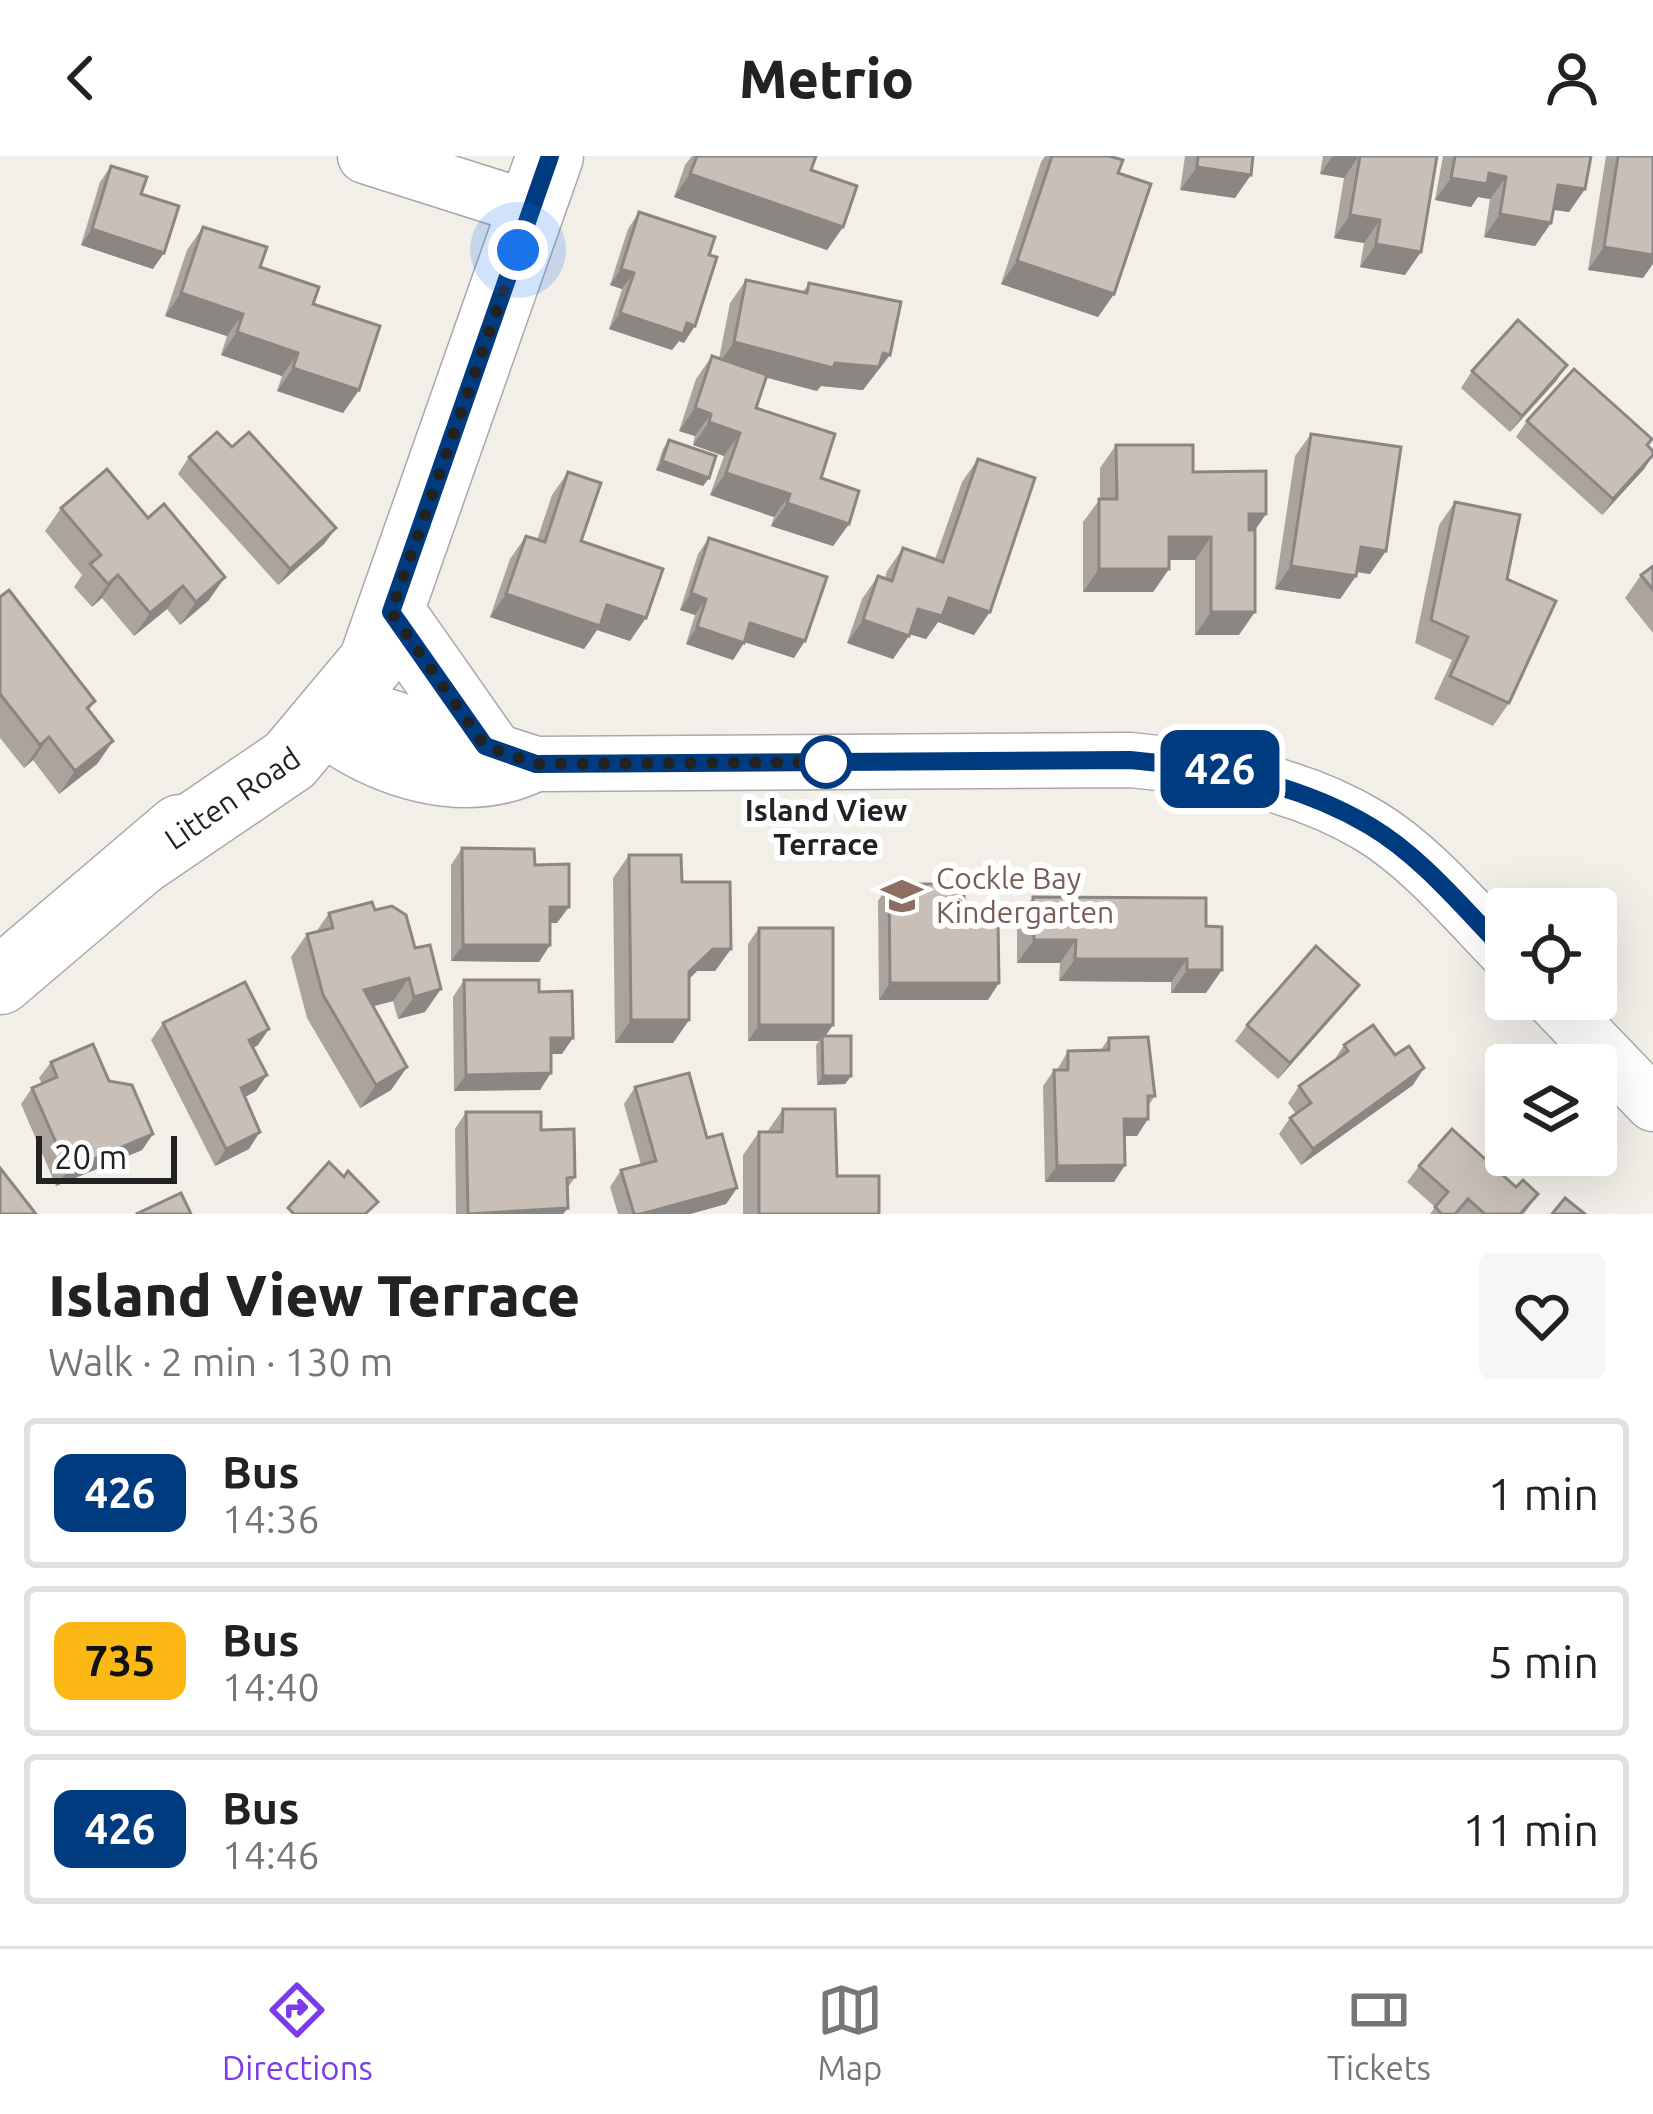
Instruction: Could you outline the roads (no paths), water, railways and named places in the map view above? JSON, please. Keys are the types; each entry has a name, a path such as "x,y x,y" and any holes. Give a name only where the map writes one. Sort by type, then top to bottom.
{"street":[{"path":"365,156 542,183 372,662 325,720 510,755 1130,760 1215,768 1300,793 1372,827 1485,932"},
{"path":"391,612 510,755"},
{"name":"Litten Road","path":"0,981 280,743 325,720"},
{"path":"1572,1020 1653,1104"}],"place":[{"name":"Island View Terrace","path":"826,762"},
{"name":"Cockle Bay Kindergarten","path":"902,896"}]}
